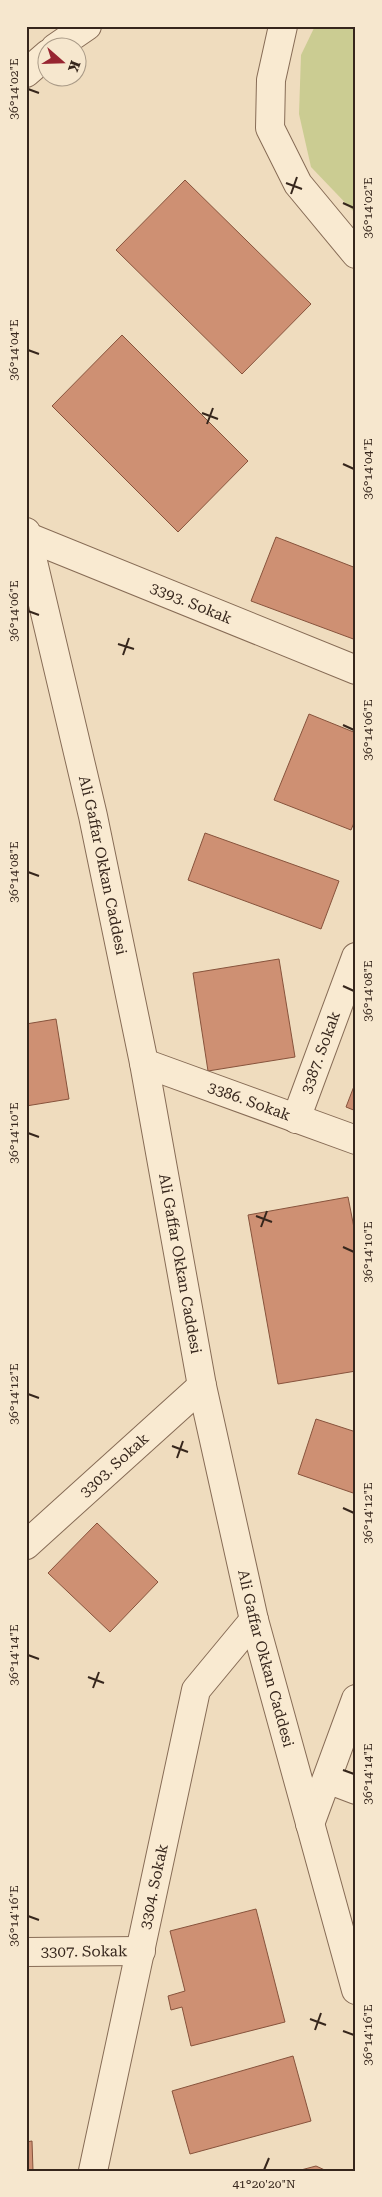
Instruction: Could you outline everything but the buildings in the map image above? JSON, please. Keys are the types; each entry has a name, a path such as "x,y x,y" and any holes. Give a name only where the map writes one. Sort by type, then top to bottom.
{"street":[{"path":"70,38 87,26"},
{"path":"283,26 271,80 270,128 298,184 356,254"},
{"path":"26,73 38,63"},
{"name":"3393. Sokak","path":"27,535 356,670"},
{"name":"Ali Gaffar Okkan Caddesi","path":"27,535 93,816 144,1063 202,1386 254,1620 356,1990"},
{"name":"3387. Sokak","path":"296,1119 356,957"},
{"name":"3386. Sokak","path":"144,1063 356,1140"},
{"name":"3303. Sokak","path":"26,1545 202,1386"},
{"name":"3304. Sokak","path":"93,2171 196,1690 254,1620"},
{"path":"310,1824 356,1699"},
{"path":"327,1779 356,1790"},
{"name":"3307. Sokak","path":"26,1952 140,1951"}],"green space":[{"path":"315,26 353,26 356,28 356,214 311,167 299,114 301,55"}]}
